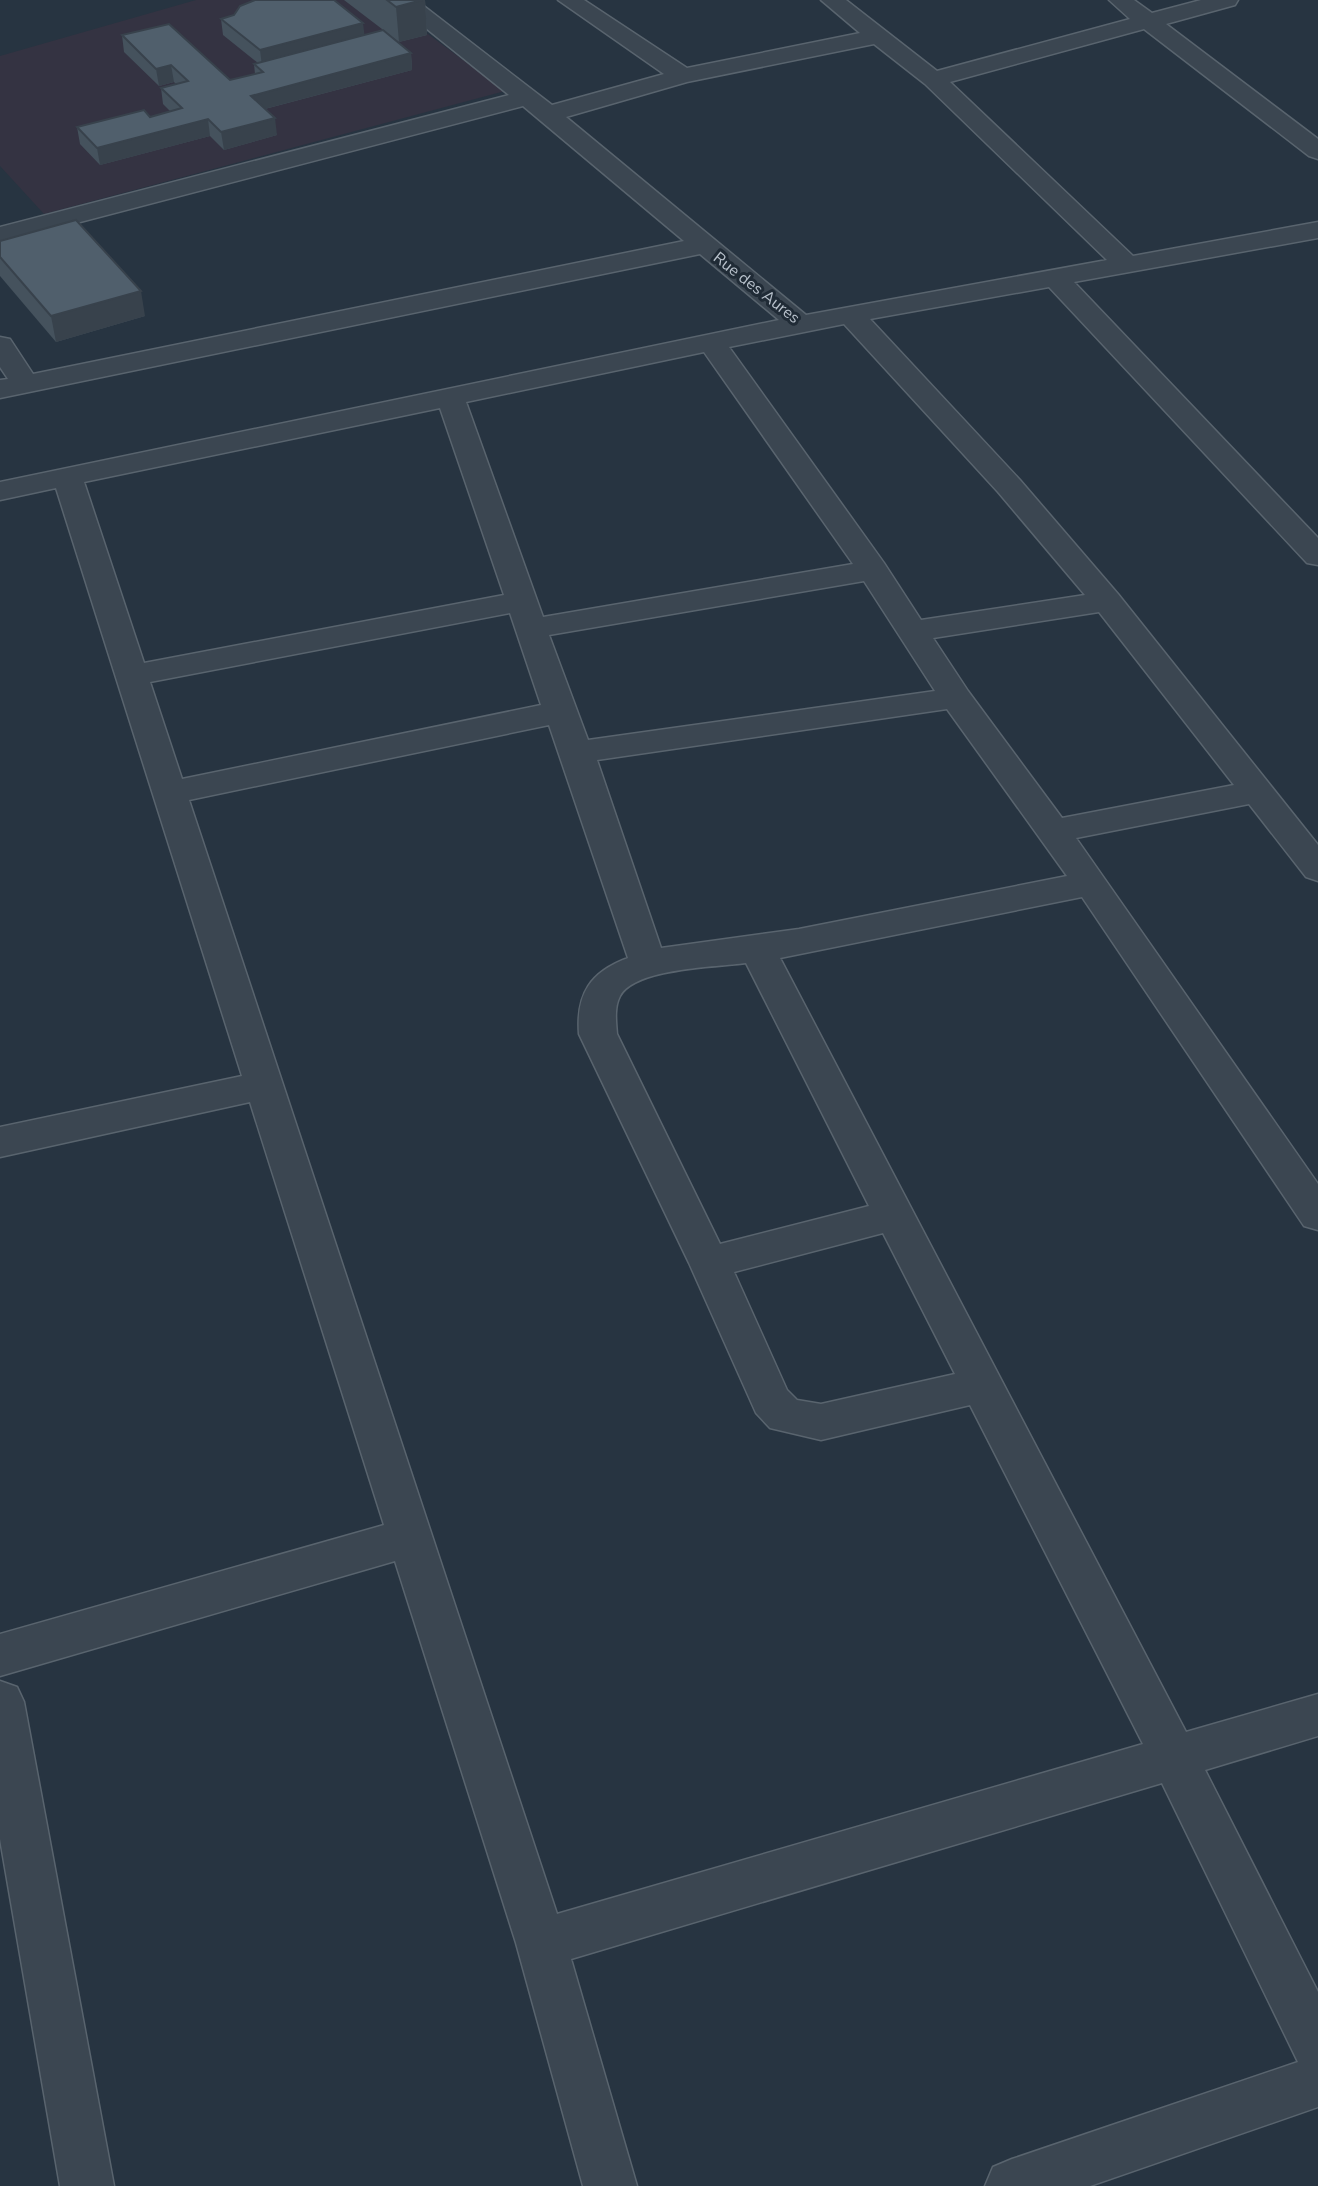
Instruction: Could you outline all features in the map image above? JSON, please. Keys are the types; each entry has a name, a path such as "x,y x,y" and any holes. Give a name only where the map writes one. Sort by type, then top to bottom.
{"street":[{"name":"Rue des Aures","path":"402,0 548,114 800,324 1318,230"},
{"path":"569,0 684,76"},
{"path":"832,0 933,79 1128,265"},
{"path":"1120,0 1318,151"},
{"path":"933,79 1227,0"},
{"path":"548,114 684,76 880,36"},
{"path":"0,235 527,98"},
{"path":"0,345 12,386 703,245"},
{"path":"1055,278 1318,556"},
{"path":"851,315 1009,486 1107,601 1318,869"},
{"path":"0,491 800,324"},
{"path":"710,341 873,570 956,698 1091,883 1318,1215"},
{"path":"450,396 560,712 577,752 648,964"},
{"path":"68,477 541,1943 610,2186"},
{"path":"132,675 527,615 873,570"},
{"path":"913,631 1107,601"},
{"path":"577,752 956,698"},
{"path":"170,793 560,712"},
{"path":"1053,831 1255,792"},
{"path":"982,1385 821,1422 785,1416 771,1401 709,1263 598,1034 596,1015 601,997 612,981 648,964 688,956 757,949 1091,883"},
{"path":"757,949 1174,1758 1318,2047"},
{"path":"0,1142 264,1085"},
{"path":"709,1263 894,1215"},
{"path":"0,1655 410,1537"},
{"path":"0,1702 87,2186"},
{"path":"541,1943 1318,1715"},
{"path":"1012,2186 1318,2081"}],"shaded area":[{"path":"196,0 382,0 505,91 44,214 0,166 0,56"}],"building":[{"path":"255,0 334,0 363,23 260,50 221,19 234,15 240,6"},
{"path":"387,0 422,0 396,7"},
{"path":"169,24 230,80 263,72 254,64 383,30 411,53 251,96 275,118 221,132 208,119 97,148 77,127 144,110 150,117 182,108 161,88 188,81 171,65 156,69 122,35"},
{"path":"76,220 141,291 51,316 0,257 0,241"}]}
